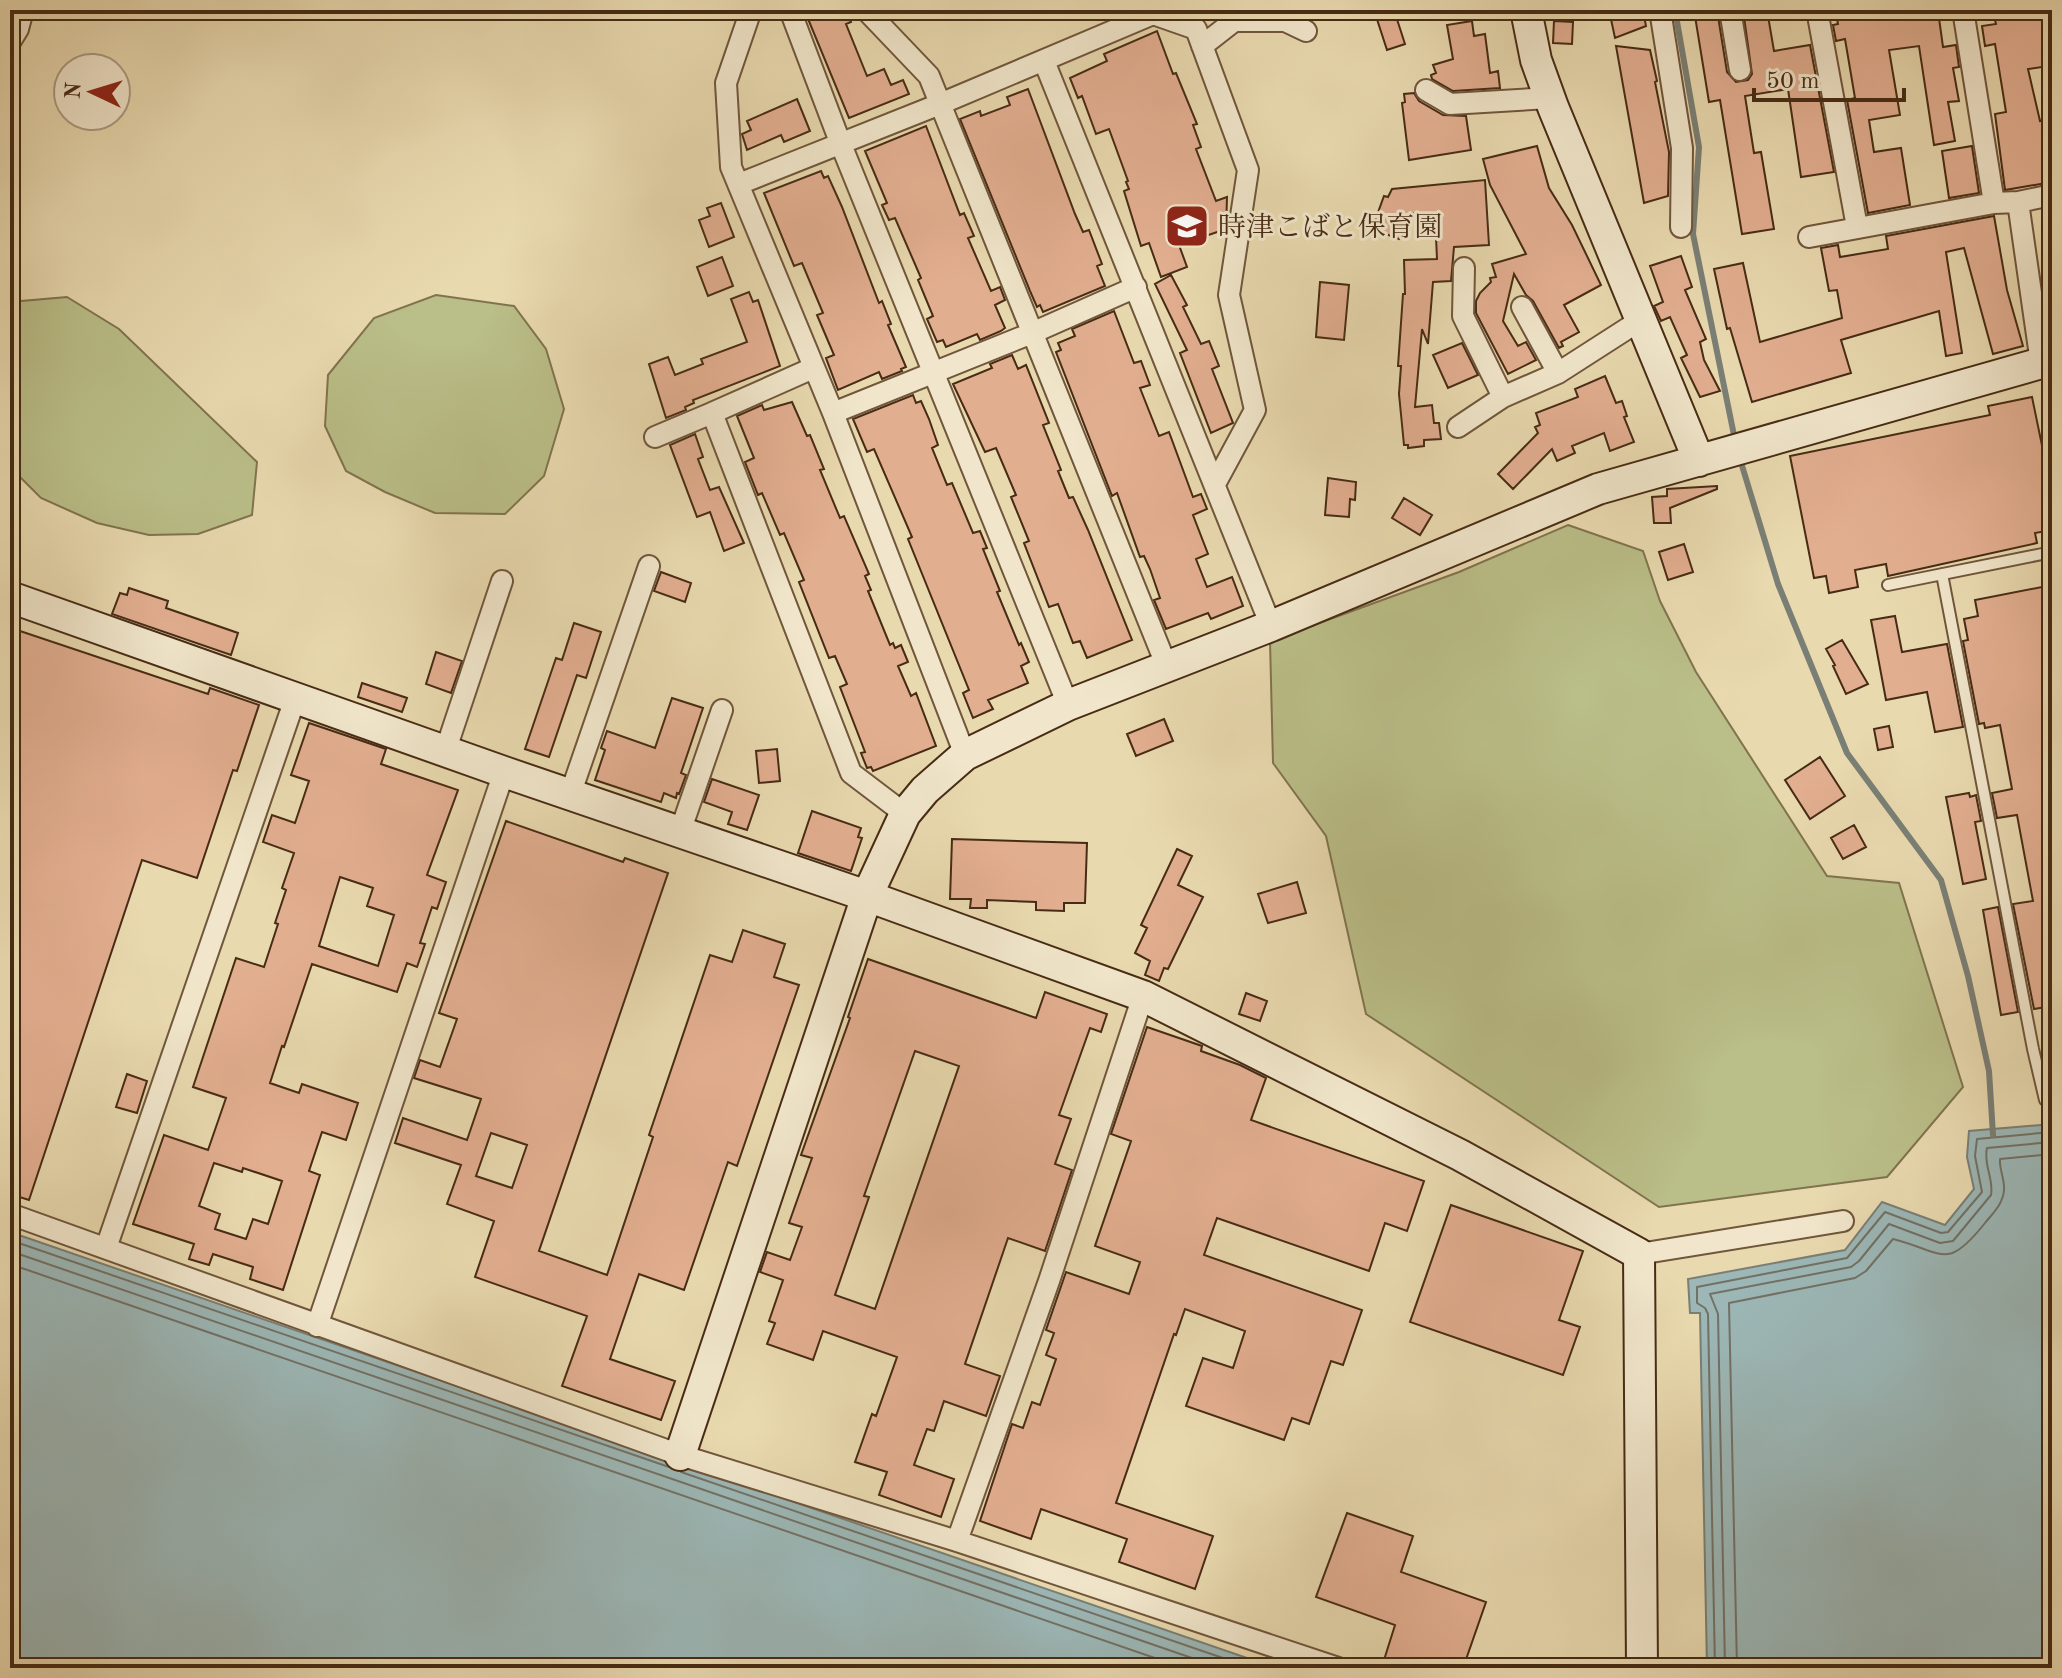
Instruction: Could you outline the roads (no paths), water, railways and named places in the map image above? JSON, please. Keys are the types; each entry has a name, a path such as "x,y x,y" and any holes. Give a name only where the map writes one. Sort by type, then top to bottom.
{"street":[{"path":"10,42 18,29 23,10"},
{"path":"751,10 726,83 731,167 833,413 965,755"},
{"path":"790,10 840,142 1068,705"},
{"path":"866,10 929,76 1167,667"},
{"path":"1526,10 1530,38 1550,98 1699,461"},
{"path":"1660,10 1682,148 1681,227"},
{"path":"1730,10 1740,70"},
{"path":"1817,10 1857,227"},
{"path":"1963,10 1994,203"},
{"path":"739,184 1153,14 1196,29 1248,170 1229,295 1255,410 1215,484"},
{"path":"1202,46 1234,21 1285,21 1306,31"},
{"path":"1044,61 1271,626"},
{"path":"1426,90 1450,104 1550,98"},
{"path":"1809,237 2052,195"},
{"path":"680,1455 867,896 905,814 925,790 965,755 1068,705 1271,626 1598,489 2046,362 2018,202"},
{"path":"1464,268 1463,316 1503,397"},
{"path":"833,413 1032,333 1136,287"},
{"path":"1522,307 1558,373"},
{"path":"1458,427 1503,397 1558,373 1639,321"},
{"path":"655,437 813,368"},
{"path":"712,413 851,773 905,814"},
{"path":"570,795 649,566"},
{"path":"445,752 502,581"},
{"path":"10,597 445,752 867,896 1143,996 1460,1155 1639,1254 1843,1221"},
{"path":"106,1248 295,699"},
{"path":"680,832 722,710"},
{"path":"317,1326 504,772"},
{"path":"957,1541 1049,1281 1143,996"},
{"path":"10,1214 680,1455 957,1541 1338,1668"},
{"path":"1639,1254 1642,1668"}],"lane":[{"path":"1888,585 2052,552"},
{"path":"1942,574 2033,1049 2045,1100 2052,1098"}],"water":[{"path":"2052,1124 2052,1668 1707,1668 1700,1313 1690,1313 1688,1279 1845,1250 1882,1202 1945,1225 1974,1189 1967,1157 1969,1131"},
{"path":"10,1232 1276,1668 10,1668"}],"waterway":[{"path":"1675,10 1699,147 1693,234 1735,440"},
{"path":"1740,459 1778,584 1847,753 1941,880 1968,976 1989,1071 1993,1135"}],"place":[{"name":"時津こばと保育園","path":"1187,226"}]}
